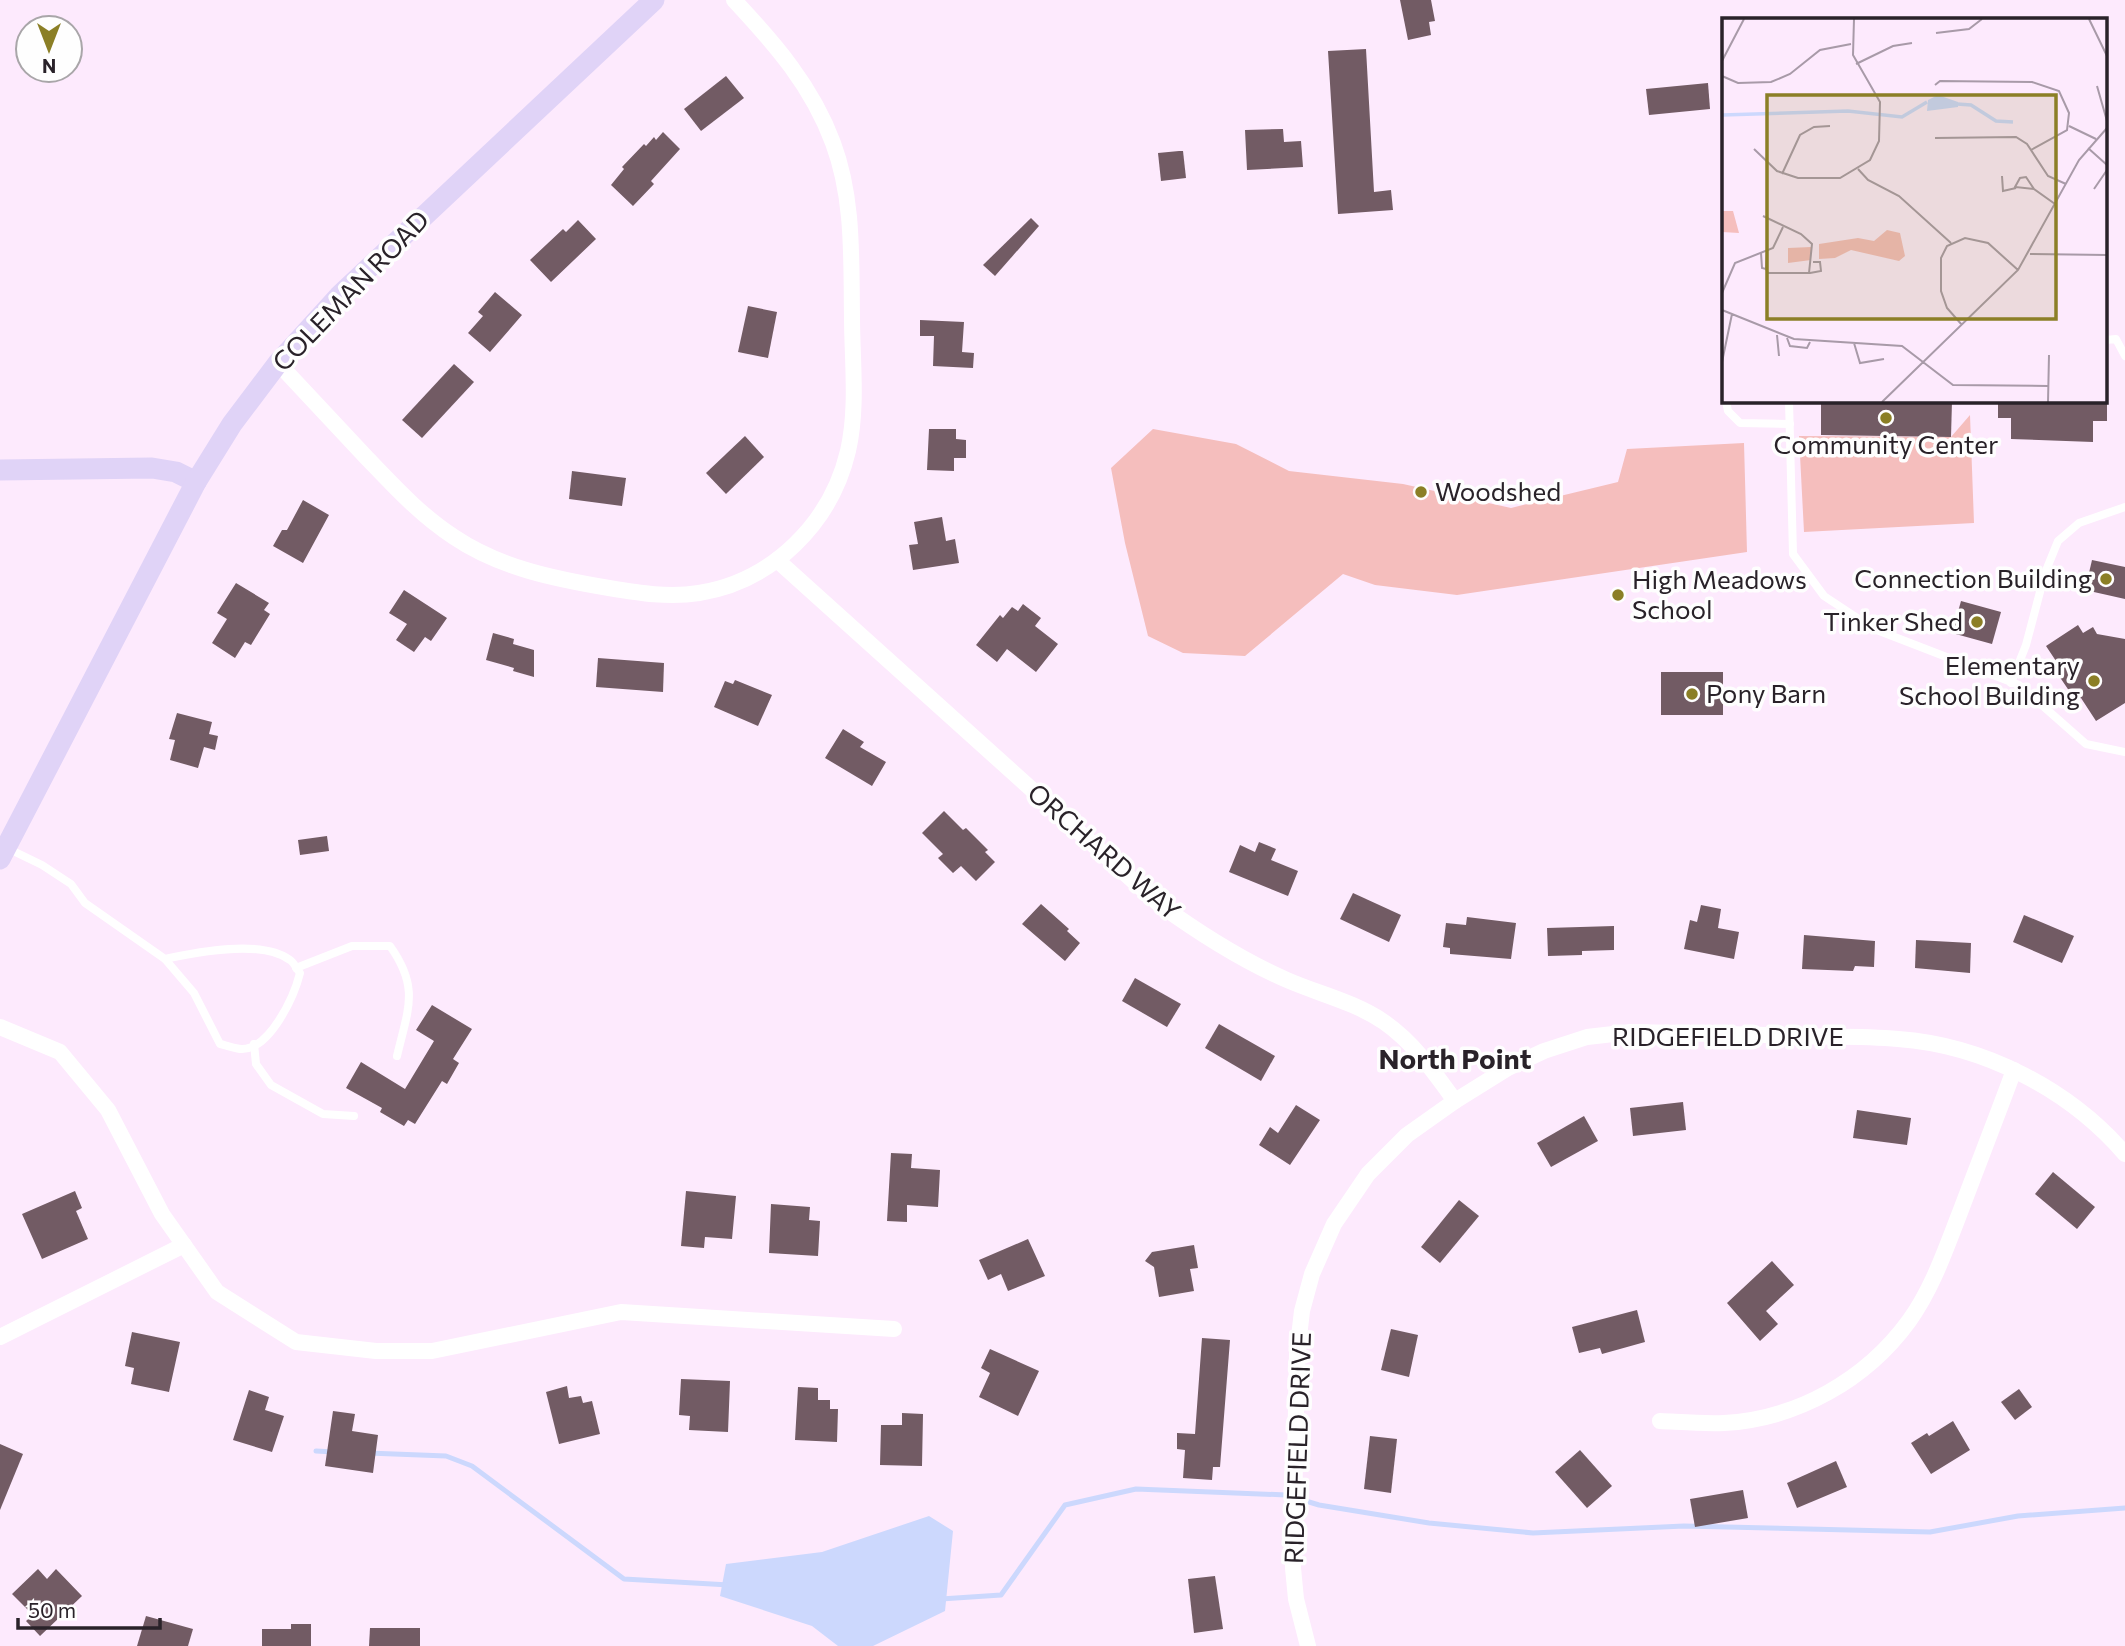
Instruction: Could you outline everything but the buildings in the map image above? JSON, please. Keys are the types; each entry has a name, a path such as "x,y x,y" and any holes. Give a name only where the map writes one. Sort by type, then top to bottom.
{"street":[{"name":"COLEMAN ROAD","path":"3,853 196,482 232,424 278,363 339,296 654,0"},
{"path":"278,363 413,507 456,538 503,563 559,580 671,595 699,593 727,586 753,575 777,560 801,539 822,512 839,481 849,448 852,412 850,220 842,174 820,111 774,43 734,0"},
{"path":"0,470 152,468 176,472 196,482"},
{"name":"ORCHARD WAY","path":"777,560 1159,904 1200,934 1244,960 1385,1022 1421,1054 1455,1101"},
{"path":"0,1027 60,1052 108,1110 162,1214 217,1292 296,1342 376,1351 432,1351 621,1312 894,1329"},
{"name":"RIDGEFIELD DRIVE","path":"1308,1646 1296,1599 1293,1568 1297,1354 1302,1311 1312,1274 1334,1224 1368,1174 1407,1135 1508,1068 1544,1051 1587,1038 1631,1031 1899,1039 1958,1049 2014,1070 2054,1093 2094,1123 2125,1154"},
{"path":"1660,1421 1724,1423 1779,1413 1834,1389 1882,1353 1910,1320 1933,1279 2014,1070"},
{"path":"0,1337 184,1245"}],"lane":[{"path":"2108,340 2116,340 2125,356"},
{"path":"1726,402 1728,411 1740,423 1790,424"},
{"path":"1789,402 1793,554 1824,596 1874,629 2019,685 2085,744 2125,752"},
{"path":"2011,682 2026,645 2045,573 2058,541 2079,523 2125,507"},
{"path":"3,853 42,865 71,884 85,902 153,948 194,993 220,1044 243,1049 266,1039 296,989 300,974 291,960 271,952 233,948 165,959"},
{"path":"296,968 352,946 390,946 404,966 409,984 408,1010 397,1056"},
{"path":"254,1044 256,1065 271,1085 304,1106 323,1114 354,1116"}],"shaded area":[{"path":"1970,415 1974,523 1804,532 1799,436 1951,437"},
{"path":"1153,429 1236,444 1289,471 1403,484 1511,508 1618,482 1627,449 1744,443 1747,552 1457,595 1375,585 1343,574 1245,656 1183,653 1148,636 1125,543 1111,468"}],"water":[{"path":"929,1516 953,1531 945,1611 873,1646 838,1646 812,1626 720,1596 726,1564 822,1552"}],"waterway":[{"path":"316,1451 334,1452"},
{"path":"368,1453 446,1456 472,1466 624,1579 729,1585"},
{"path":"941,1599 1001,1595 1065,1505 1136,1489 1286,1495 1319,1505 1429,1523 1533,1533 1684,1526 1930,1532 2018,1516 2125,1508"}],"place":[{"name":"Community Center","path":"1886,418"},
{"name":"Woodshed","path":"1421,492"},
{"name":"Connection Building","path":"2106,579"},
{"name":"High Meadows School","path":"1618,595"},
{"name":"Tinker Shed","path":"1977,622"},
{"name":"Elementary School Building","path":"2094,681"},
{"name":"Pony Barn","path":"1692,694"}],"district":[{"name":"North Point","path":"1455,1059"}]}
